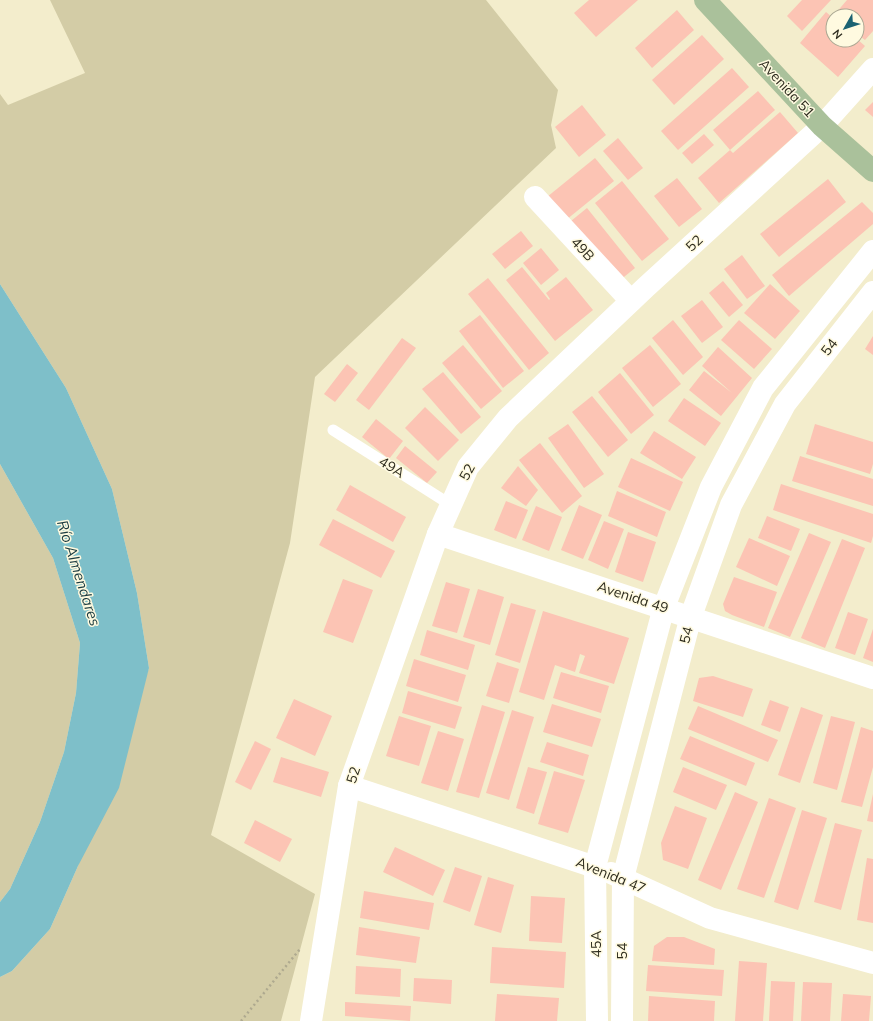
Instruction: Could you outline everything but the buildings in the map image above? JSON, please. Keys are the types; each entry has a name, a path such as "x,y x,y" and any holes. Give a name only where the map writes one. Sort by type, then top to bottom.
{"main road":[{"name":"Avenida 51","path":"705,0 822,126 873,171"}],"street":[{"name":"52","path":"311,1021 349,786 438,534 468,467 508,418 631,301 822,126 873,69"},
{"name":"49B","path":"535,197 631,301"},
{"name":"54","path":"595,867 664,607 710,487 763,388 873,251"},
{"name":"54","path":"622,1021 623,878 691,616 730,505 785,404 873,292"},
{"name":"Avenida 49","path":"438,534 664,607 873,678"},
{"name":"Avenida 47","path":"349,786 595,867 623,878 710,918 873,963"},
{"name":"45A","path":"595,867 597,1021"}],"lane":[{"name":"49A","path":"333,430 451,505"}],"path":[{"path":"241,1021 304,944"}],"shaded area":[{"path":"50,0 486,0 558,90 551,125 556,148 315,377 290,543 211,835 315,894 281,1021 0,1021 0,977 12,971 50,929 78,866 149,668 137,593 112,489 66,388 0,284 0,94 8,105 85,73"},
{"path":"0,464 53,558 80,643 76,693 64,752 40,822 10,889 0,902"}],"water":[{"name":"Río Almendares","path":"0,284 66,388 112,489 137,593 149,668 119,788 78,866 50,929 12,971 0,977 0,902 10,889 40,822 64,752 76,693 80,643 53,558 0,464"}]}
